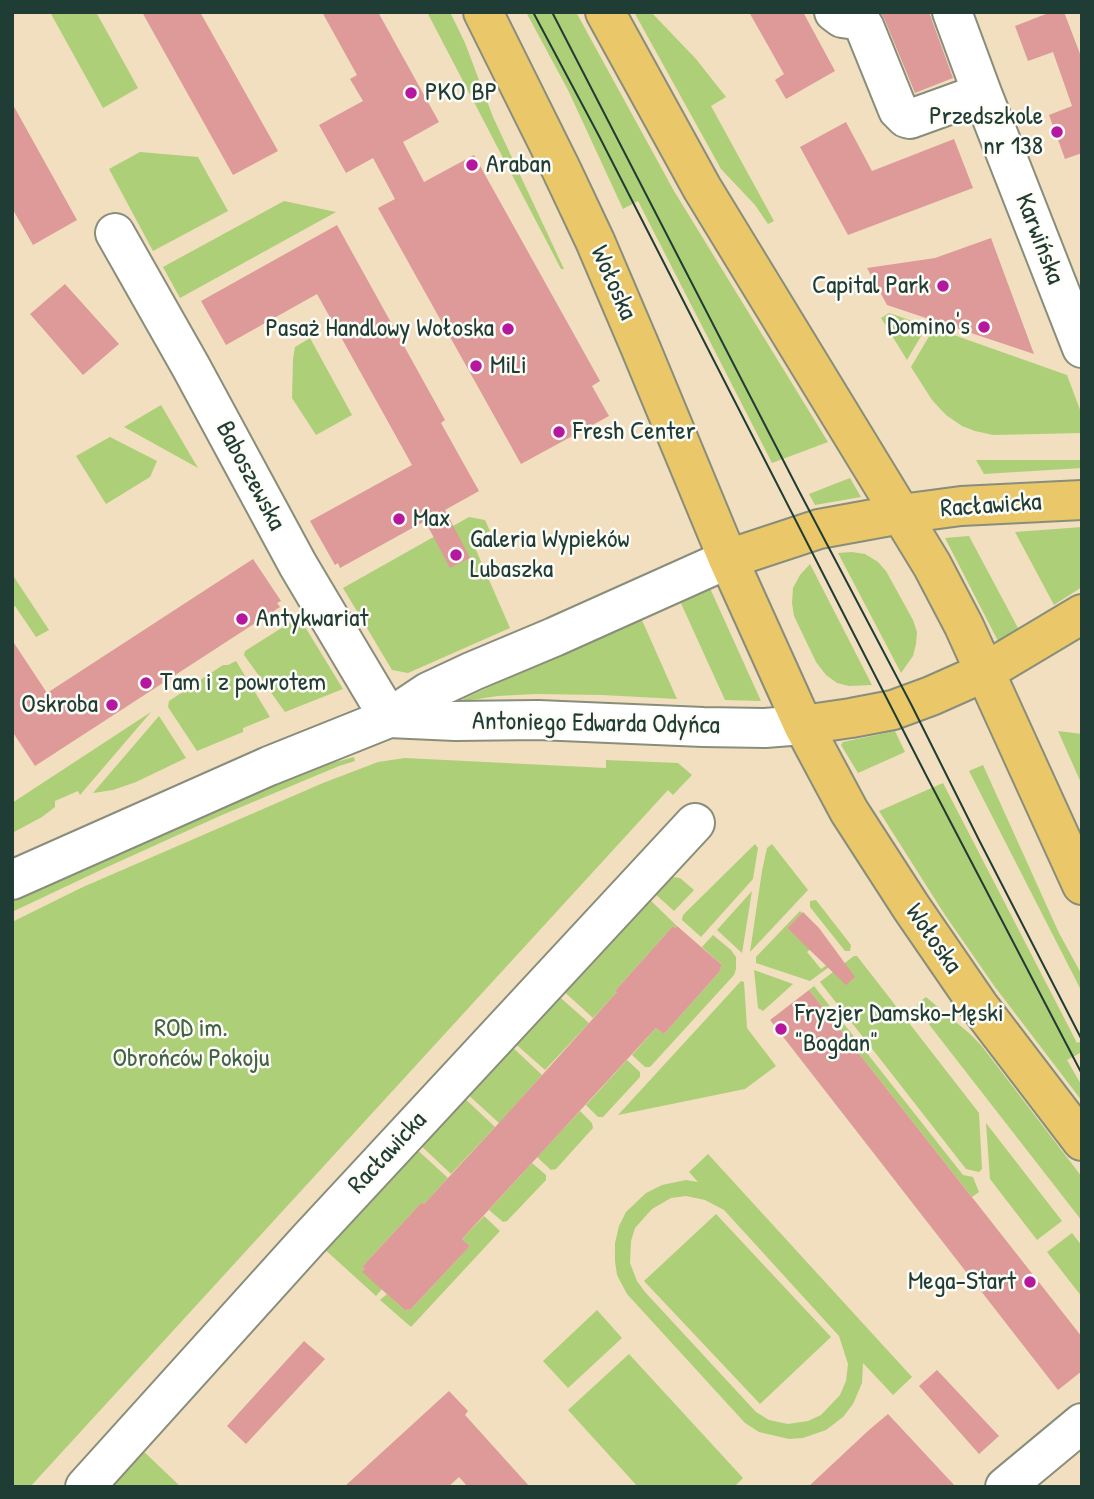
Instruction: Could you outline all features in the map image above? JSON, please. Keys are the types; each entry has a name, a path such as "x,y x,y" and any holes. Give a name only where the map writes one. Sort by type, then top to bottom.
{"main road":[{"name":"Wołoska","path":"483,12 594,241 642,349 728,559 803,725 849,811 911,907 979,1006 1082,1141"},
{"path":"605,12 702,188 932,565 964,626 1082,886"},
{"name":"Racławicka","path":"728,559 819,529 901,514 961,506 1082,500"},
{"path":"803,725 893,710 931,696 985,672 1082,614"}],"street":[{"path":"834,12 864,26 898,110 906,118 910,119 982,93"},
{"name":"Karwińska","path":"952,12 1082,348"},
{"name":"Baboszewska","path":"115,233 191,366 298,565 389,718"},
{"name":"Antoniego Edwarda Odyńca","path":"12,880 269,766 389,718 428,692 728,559"},
{"name":"Antoniego Edwarda Odyńca","path":"389,718 455,721 538,720 703,727 765,728 803,725"},
{"name":"Racławicka","path":"85,1487 325,1221 695,823"},
{"path":"1005,1487 1082,1423"}],"green space":[{"path":"50,12 96,12 138,88 103,108"},
{"path":"427,12 450,12 465,43 493,117 564,269 561,269"},
{"path":"526,12 576,12 674,191 828,442 772,463 638,201 623,209 568,90"},
{"path":"634,12 651,12 696,59 726,97 711,106 774,221 768,224 755,205 721,169"},
{"path":"140,152 198,157 228,211 153,251 109,169"},
{"path":"284,201 336,212 180,298 163,267"},
{"path":"889,313 927,326 907,360 881,318"},
{"path":"934,328 1067,375 1082,415 1082,433 993,435 962,426 946,415 932,400 911,367"},
{"path":"310,338 352,415 316,435 292,398 295,347"},
{"path":"161,405 198,468 124,427"},
{"path":"110,437 157,461 150,477 106,504 76,456"},
{"path":"976,460 1082,460 1082,468 984,474"},
{"path":"850,478 861,497 815,505 809,494"},
{"path":"469,517 485,520 490,531 487,532 488,536 473,543 510,628 408,673 392,670 343,588"},
{"path":"1082,527 1082,587 1054,605 1015,532"},
{"path":"969,536 1018,628 998,641 945,538"},
{"path":"838,553 865,554 878,562 886,571 913,620 917,632 916,644 913,656 901,673"},
{"path":"810,564 872,685 849,686 837,683 826,675 816,662 794,616 792,603 793,588"},
{"path":"12,574 49,630 36,637 15,606 12,607"},
{"path":"709,586 761,701 725,700 679,599"},
{"path":"299,617 343,689 285,712 244,655 245,651"},
{"path":"641,618 677,699 535,694 463,699"},
{"path":"236,661 270,717 243,728 243,732 197,751 168,707 169,701 223,665"},
{"path":"151,712 80,795 78,791 55,801 55,807 42,817 12,833 12,803"},
{"path":"159,716 186,758 136,782 93,793"},
{"path":"895,731 905,752 858,773 841,745 843,742"},
{"path":"1058,731 1082,734 1082,785"},
{"path":"354,757 355,761 222,815 12,912 12,902 103,858 314,768"},
{"name":"ROD im. Obrońców Pokoju","path":"405,758 606,768 606,760 678,763 692,775 673,795 668,790 30,1487 12,1487 12,922 83,887 323,783 378,762"},
{"path":"983,765 1059,933 1082,975 1082,992 969,771"},
{"path":"943,783 1077,1043 1082,1041 1082,1052 1067,1060 1082,1086 1082,1101 995,987 945,915 879,811"},
{"path":"755,844 758,848 753,879 701,937 682,920 683,915"},
{"path":"772,844 808,890 750,952 762,871 767,848"},
{"path":"674,877 680,878 694,890 674,911 653,892"},
{"path":"752,891 742,953 717,930"},
{"path":"648,898 677,926 673,926 593,1018 559,987"},
{"path":"816,900 851,945 850,951 845,951 810,907 810,901"},
{"path":"800,911 802,913 787,928 802,942 817,926 825,937 807,952 821,969 838,957 840,959 810,981 756,963 756,957"},
{"path":"713,935 736,957 734,975 650,1067 645,1067 632,1055 656,1028 664,1034 721,970 722,965 702,947"},
{"path":"857,956 979,1113 982,1169 979,1172 966,1169 820,982"},
{"path":"754,970 793,984 763,1011 758,1008"},
{"path":"741,981 744,982 747,1028 776,1066 745,1089 618,1115"},
{"path":"814,986 963,1175 973,1177 979,1192 972,1197 809,990"},
{"path":"554,992 589,1023 545,1070 510,1039"},
{"path":"926,997 981,1045 1082,1177 1082,1221 917,1009 918,1003"},
{"path":"508,1043 542,1075 499,1123 464,1091"},
{"path":"627,1060 640,1072 640,1077 603,1117 598,1117 586,1105"},
{"path":"460,1094 495,1127 451,1174 416,1141"},
{"path":"580,1111 592,1123 593,1128 556,1169 551,1170 537,1157"},
{"path":"986,1123 1062,1221 1037,1240 990,1179"},
{"path":"412,1145 448,1178 362,1267 365,1269 363,1272 382,1289 376,1296 321,1246"},
{"path":"708,1154 912,1377 893,1395 863,1363 862,1383 853,1404 843,1417 826,1430 803,1438 789,1439 759,1432 745,1423 627,1294 617,1275 615,1243 626,1212 646,1193 662,1185 686,1180 698,1182 689,1172","holes":["686,1196 705,1200 724,1210 839,1336 848,1364 846,1381 840,1395 821,1415 808,1421 788,1424 769,1420 756,1412 637,1281 630,1263 631,1241 635,1228 652,1209 671,1198"]},
{"path":"532,1163 546,1175 546,1180 503,1222 489,1210"},
{"path":"716,1214 831,1337 760,1404 644,1281"},
{"path":"484,1216 500,1231 411,1327 380,1300 387,1294 406,1311 410,1310 470,1246 462,1239"},
{"path":"1072,1233 1082,1246 1082,1297 1047,1252"},
{"path":"597,1310 622,1338 568,1388 543,1361"},
{"path":"629,1354 743,1478 734,1487 638,1487 568,1410"},
{"path":"140,1448 181,1487 103,1487"}],"building":[{"path":"142,12 200,12 278,151 233,175"},
{"name":"Pasaż Handlowy Wołoska","path":"322,12 378,12 439,122 403,142 424,182 474,155 600,381 592,386 609,416 521,464 378,208 395,199 373,158 346,173 319,125 363,101 350,79 357,75"},
{"path":"749,12 803,12 835,71 786,99 775,80 784,74"},
{"path":"880,12 929,12 953,78 915,93"},
{"path":"1051,12 1064,12 1082,59 1082,153 1065,159 1049,115 1072,106 1053,52 1028,61 1015,26"},
{"path":"12,103 77,220 33,245 12,208"},
{"path":"846,122 872,171 954,139 973,188 848,235 800,147"},
{"path":"337,225 445,420 441,423 479,491 445,510 470,558 450,568 425,521 340,568 338,563 335,565 310,521 412,465 317,294 226,345 201,301"},
{"name":"Capital Park","path":"991,238 1034,354 887,305 867,268 935,258"},
{"path":"65,284 119,344 83,375 30,314"},
{"path":"253,559 281,601 277,603 280,607 35,766 12,731 12,640 47,693"},
{"path":"803,912 819,928 855,977 846,985 787,928"},
{"path":"673,926 677,926 722,965 721,970 664,1034 656,1028 462,1239 470,1246 410,1310 406,1311 362,1272 365,1269 362,1267 497,1125"},
{"path":"809,990 1082,1337 1082,1371 1058,1390 770,1020"},
{"path":"304,1341 325,1359 246,1444 227,1426"},
{"path":"937,1370 999,1436 979,1454 919,1386"},
{"path":"449,1391 468,1411 465,1415 530,1487 468,1487 459,1477 448,1487 344,1487"},
{"path":"888,1414 956,1487 808,1487 869,1430"}],"tram line":[{"path":"533,12 1082,1074"},
{"path":"552,12 1082,1040"}],"place":[{"name":"PKO BP","path":"411,93"},
{"name":"Przedszkole nr 138","path":"1057,132"},
{"name":"Araban","path":"472,165"},
{"name":"Capital Park","path":"943,286"},
{"name":"Domino's","path":"984,327"},
{"name":"Pasaż Handlowy Wołoska","path":"508,329"},
{"name":"MiLi","path":"476,366"},
{"name":"Fresh Center","path":"559,432"},
{"name":"Max","path":"399,519"},
{"name":"Galeria Wypieków Lubaszka","path":"456,555"},
{"name":"Antykwariat","path":"242,619"},
{"name":"Tam i z powrotem","path":"146,683"},
{"name":"Oskroba","path":"112,705"},
{"name":"Fryzjer Damsko-Męski \"Bogdan\"","path":"781,1029"},
{"name":"Mega-Start","path":"1030,1282"}]}
